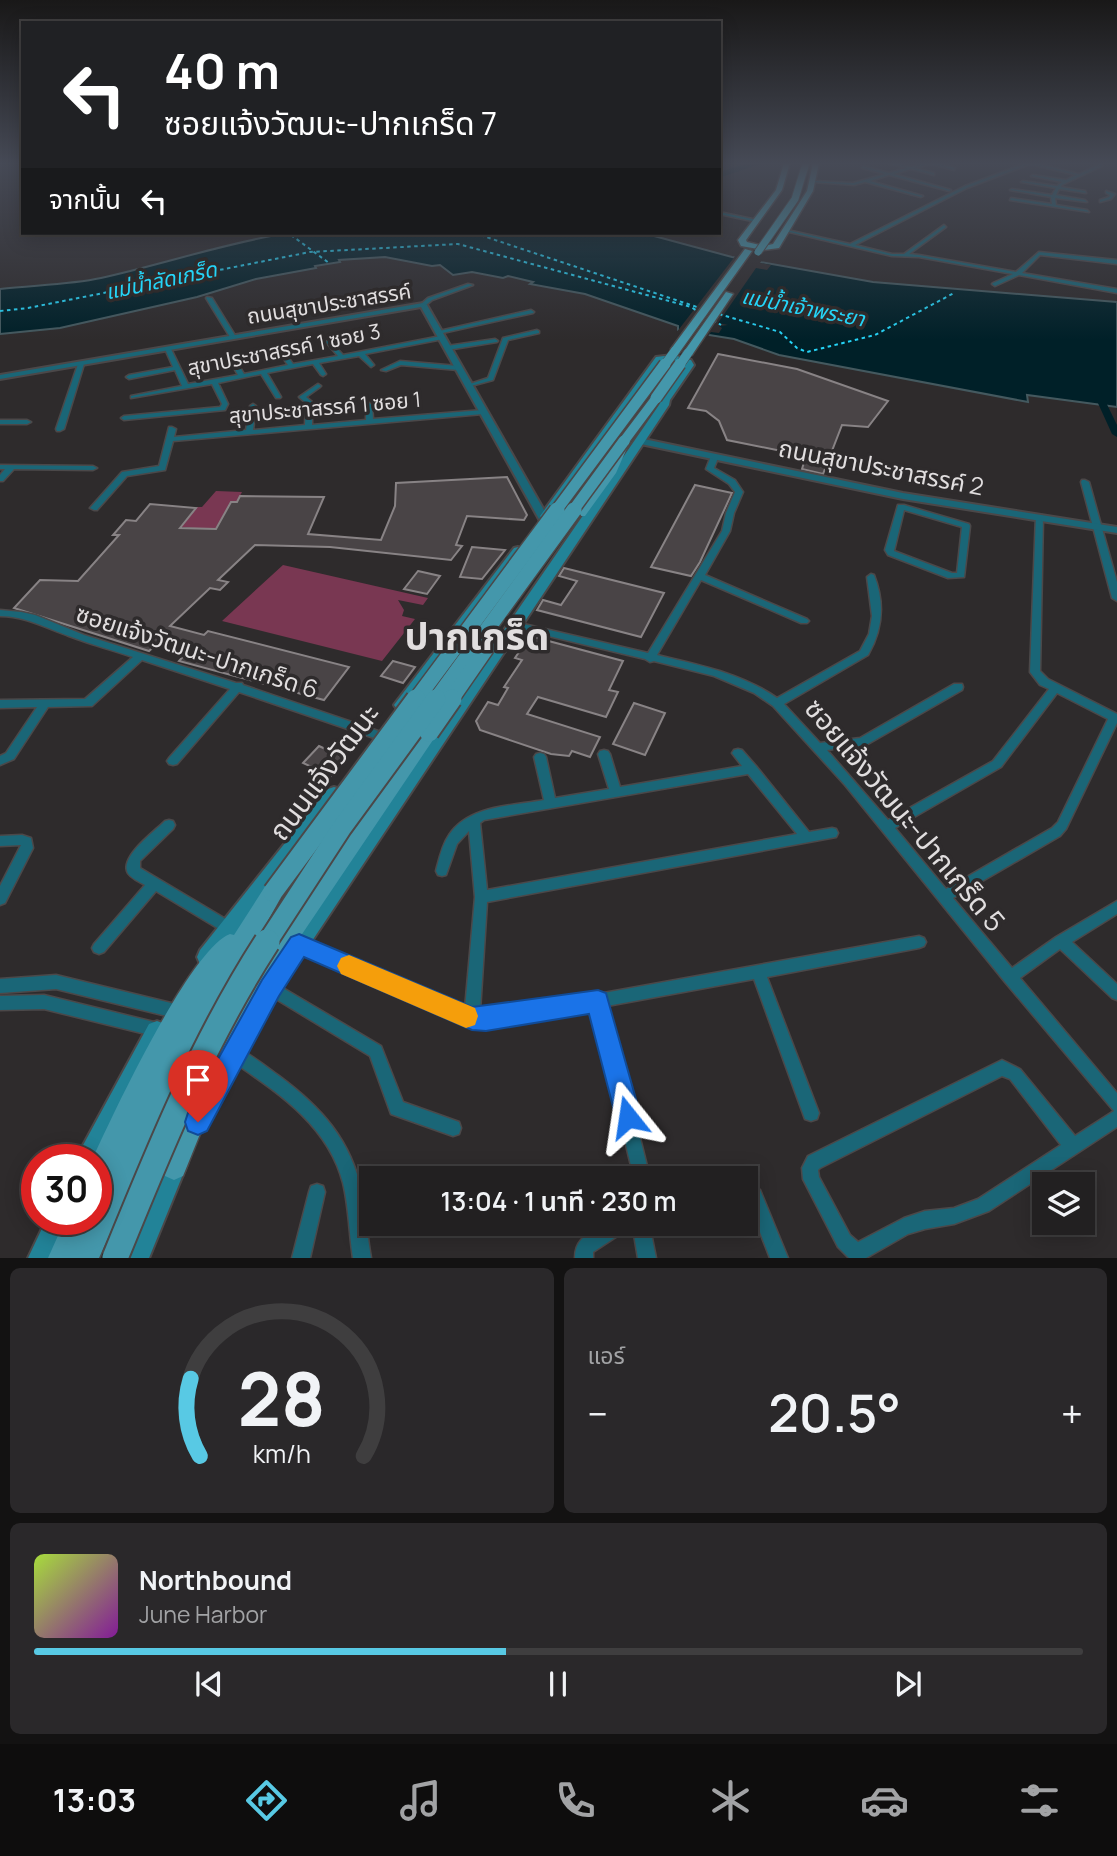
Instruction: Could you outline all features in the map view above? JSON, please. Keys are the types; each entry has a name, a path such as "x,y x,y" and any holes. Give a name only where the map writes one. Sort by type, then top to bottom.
{"main road":[{"path":"756,222 742,240 747,246 764,248 776,246 792,222"},
{"path":"753,251 771,222"},
{"path":"753,251 776,222"},
{"name":"ถนนแจ้งวัฒนะ","path":"136,1258 173,1167 271,988 579,529 631,441 753,251"},
{"name":"ถนนแจ้งวัฒนะ","path":"84,1258 192,1027 232,955 274,892 753,251"},
{"name":"ถนนแจ้งวัฒนะ","path":"96,1144 158,1031 229,928 380,736 544,519 659,359 673,358 688,362 689,365 664,405 631,441 341,829 260,953 215,1031 164,1136 115,1258"},
{"path":"635,394 665,400"},
{"path":"173,1167 225,1043 257,981 631,441"},
{"path":"544,519 579,529"},
{"path":"112,1148 135,1099 194,992 223,951 274,892"},
{"path":"41,1258 52,1235"},
{"path":"62,1258 72,1235"}],"street":[{"path":"849,246 897,222"},
{"path":"905,255 944,226"},
{"path":"787,231 849,246 1117,291"},
{"path":"855,258 864,248"},
{"path":"995,284 1016,275 1039,253 1117,262"},
{"path":"423,305 430,299 470,285"},
{"path":"209,298 233,337"},
{"name":"ถนนสุขาประชาสรรค์","path":"0,377 423,305 544,519"},
{"name":"สุขาประชาสรรค์ 1 ซอย 3","path":"133,397 342,357 531,312"},
{"path":"469,386 491,379 505,339 537,332"},
{"path":"447,348 495,341"},
{"path":"329,342 342,357"},
{"path":"279,348 291,366"},
{"path":"168,349 186,387"},
{"path":"360,353 370,365"},
{"path":"231,357 242,376"},
{"path":"315,362 323,374"},
{"path":"384,370 400,363 458,368"},
{"path":"60,429 81,364"},
{"path":"129,377 177,368"},
{"path":"263,372 278,397"},
{"path":"124,418 225,407 214,382"},
{"path":"308,428 309,402 302,397 318,386"},
{"path":"155,393 165,415"},
{"path":"369,405 370,422"},
{"path":"249,432 253,406"},
{"name":"สุขาประชาสรรค์ 1 ซอย 1","path":"170,439 483,412"},
{"path":"0,422 27,422"},
{"path":"94,508 125,474 162,468 172,429"},
{"name":"ถนนสุขาประชาสรรค์ 2","path":"631,441 902,501 1040,517 1117,530"},
{"path":"650,659 726,531 739,492 732,482 710,469 714,458"},
{"path":"0,467 93,468"},
{"path":"0,479 12,467"},
{"path":"1085,482 1117,598"},
{"path":"902,501 966,526 961,575 951,576 889,550 902,501"},
{"path":"944,897 1062,825 1116,718 1055,688 1037,677 1035,672 1040,517"},
{"path":"700,576 804,621"},
{"path":"777,703 864,653 873,639 878,615 871,577"},
{"name":"ซอยแจ้งวัฒนะ-ปากเกร็ด 6","path":"0,613 23,614 72,634 238,686 380,736"},
{"name":"ซอยแจ้งวัฒนะ-ปากเกร็ด 5","path":"515,625 716,673 758,690 777,703 886,827 1117,1105"},
{"path":"0,704 88,704 141,655"},
{"path":"173,761 238,686"},
{"path":"818,747 862,742 957,687"},
{"path":"886,827 997,764 1055,688"},
{"path":"0,761 10,756 43,706"},
{"path":"738,753 806,837"},
{"path":"604,754 616,793"},
{"path":"540,757 551,805"},
{"path":"442,871 452,838 457,831 481,816 752,769"},
{"path":"472,1018 481,897 474,820"},
{"path":"169,825 132,863 133,872 229,928"},
{"path":"481,897 832,833"},
{"path":"0,841 23,840 27,842 27,848 0,899"},
{"path":"99,948 154,884"},
{"path":"1010,977 1117,906"},
{"path":"1061,941 1117,993"},
{"path":"299,944 472,1018 486,1019 919,942"},
{"path":"758,972 811,1113"},
{"path":"0,986 56,982 171,1010"},
{"path":"271,988 376,1051 397,1108 453,1128"},
{"path":"598,1001 639,1166"},
{"path":"0,1003 44,1002 158,1031"},
{"path":"234,1054 303,1102 333,1136 349,1173 362,1258"},
{"path":"1072,1145 1016,1074 1002,1068 814,1162 810,1168 811,1179 844,1241 854,1251 861,1251 904,1227 925,1220 954,1216 984,1205 1117,1118"},
{"path":"301,1258 317,1192"},
{"path":"758,1206 779,1258"},
{"path":"584,1258 584,1248 602,1236"},
{"path":"643,1236 647,1258"}],"shaded area":[{"path":"216,491 242,492 222,530 180,527 197,507 202,507"},
{"path":"283,565 428,598 423,605 398,600 404,610 402,616 415,619 382,661 222,621"}],"water":[{"path":"278,235 650,235 732,257 873,282 1117,302 1117,407 1027,395 1028,402 779,355 734,339 678,330 678,326 585,294 530,284 533,282 508,276 503,278 472,272 453,275 440,265 432,266 385,257 339,260 340,262 315,266 316,268 256,279 197,297 60,328 0,334 0,289 101,278"}],"pier":[{"path":"736,255 762,260 760,263 771,265 767,270 756,268 718,323 728,325 719,326 722,328 719,333 711,332 707,338 676,333"}],"building":[{"path":"718,354 797,369 888,401 868,427 842,425 823,474 802,469 806,456 727,440 719,421 706,411 688,408"},
{"path":"507,477 527,515 524,520 467,516 456,545 462,546 451,560 330,547 255,545 218,580 228,582 220,590 210,588 170,626 204,635 208,631 349,667 324,700 179,661 190,649 160,641 149,651 14,608 40,580 78,581 119,535 113,535 126,520 136,521 150,504 196,508 180,528 216,529 231,502 237,502 240,496 324,497 308,534 381,540 395,506 396,483"},
{"path":"695,485 732,493 700,562 691,576 651,567"},
{"path":"472,547 505,550 482,579 460,577"},
{"path":"564,568 664,593 641,637 537,610 543,600 561,605 577,581 559,576"},
{"path":"418,571 440,576 427,594 404,589"},
{"path":"530,636 623,661 609,690 618,692 606,717 538,697 527,714 600,737 590,757 572,751 569,756 551,754 480,730 476,721 488,702 498,705 508,688 504,687 522,660 515,658"},
{"path":"393,661 415,667 403,683 381,676"},
{"path":"634,703 665,713 645,755 613,744"},
{"path":"319,746 347,759 331,776 303,763"}],"waterway":[{"path":"1096,390 1117,434"}],"ferry route":[{"path":"291,235 314,252"},
{"path":"480,235 700,308"},
{"path":"314,252 458,244 691,307 699,312"},
{"path":"0,311 28,308 314,252"},
{"path":"314,252 329,263"},
{"path":"719,314 780,332 797,348 807,352 875,335 954,293"},
{"path":"713,320 721,325"}],"slow traffic":[{"path":"349,966 466,1016"}],"district":[{"name":"ปากเกร็ด","path":"477,637"}],"route":[{"path":"198,1122 271,988 299,944 472,1018 486,1019 598,1001 628,1117"}],"water label":[{"name":"แม่น้ำลัดเกร็ด","path":"161,281"},
{"name":"แม่น้ำเจ้าพระยา","path":"803,308"}]}
